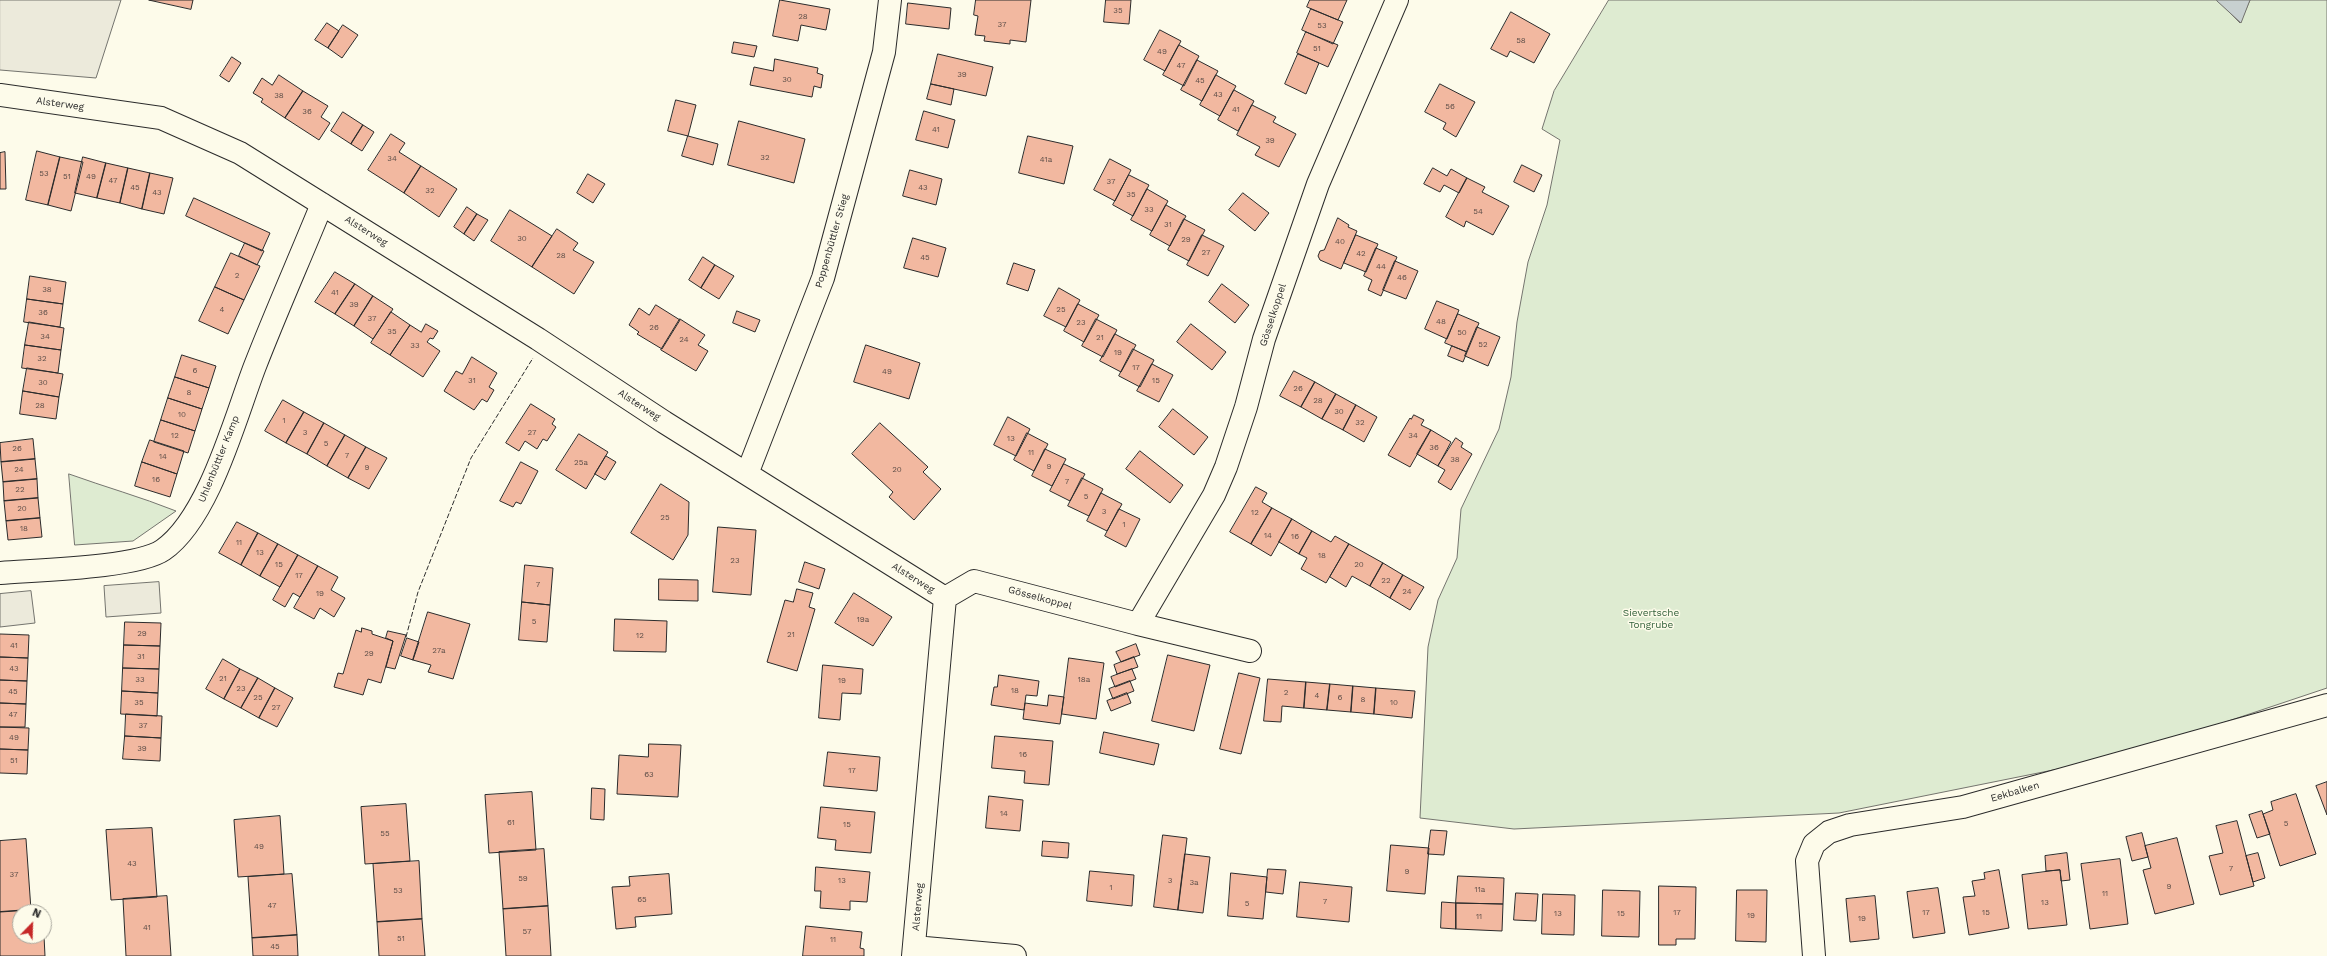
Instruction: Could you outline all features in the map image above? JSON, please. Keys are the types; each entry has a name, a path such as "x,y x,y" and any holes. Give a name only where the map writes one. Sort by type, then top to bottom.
{"street":[{"name":"Poppenbüttler Stieg","path":"747,474 823,278 884,52 890,0"},
{"name":"Gösselkoppel","path":"1138,624 1214,495 1226,467 1246,407 1264,339 1318,184 1397,0"},
{"name":"Alsterweg","path":"0,95 161,118 240,153 538,339 747,474 945,598 914,951"},
{"name":"Uhlenbüttler Kamp","path":"0,573 131,562 163,550 193,520 211,484 256,365 322,204"},
{"name":"Gösselkoppel","path":"945,598 974,581 1250,652"},
{"name":"Eekbalken","path":"1814,956 1807,861 1814,844 1829,832 1850,824 1963,807 2327,705"},
{"path":"914,951 1015,956"}],"green space":[{"name":"Sievertsche Tongrube","path":"1609,0 2217,0 2240,23 2250,0 2327,0 2327,688 2160,744 2078,765 1839,813 1514,829 1420,818 1428,647 1438,600 1457,558 1461,509 1499,429 1511,377 1517,322 1528,262 1547,205 1560,140 1542,129 1554,91"},
{"path":"69,474 176,511 133,541 75,545"}],"shaded area":[{"path":"0,0 121,0 96,78 0,70"},
{"path":"2250,0 2241,23 2217,1"},
{"path":"159,582 161,613 106,617 104,586"},
{"path":"31,591 35,623 0,627 0,594"}],"building":[{"path":"149,0 193,0 191,9"},
{"path":"780,0 830,9 826,30 801,25 798,41 773,36"},
{"path":"976,0 1031,0 1026,42 1010,40 1010,44 984,41 985,36 975,35 978,16 974,15"},
{"path":"1106,0 1131,0 1129,24 1104,22"},
{"path":"1310,0 1347,0 1338,20 1307,7"},
{"path":"908,3 951,8 949,29 906,24"},
{"path":"1311,9 1343,22 1333,44 1302,30"},
{"path":"1511,12 1550,34 1534,63 1510,51 1507,57 1491,49"},
{"path":"327,23 339,31 328,48 315,40"},
{"path":"343,25 358,35 342,58 328,48"},
{"path":"1160,30 1181,41 1165,71 1144,60"},
{"path":"1306,32 1338,45 1328,67 1297,53"},
{"path":"734,42 757,46 754,57 732,53"},
{"path":"1179,45 1199,56 1184,86 1163,75"},
{"path":"938,54 993,67 986,96 931,84"},
{"path":"1298,54 1319,63 1306,94 1285,84"},
{"path":"232,57 241,63 229,82 220,76"},
{"path":"775,59 818,68 817,73 823,75 821,88 814,86 812,97 750,85 754,67 773,71"},
{"path":"1197,60 1218,71 1202,101 1181,90"},
{"path":"279,75 303,91 285,118 261,102 263,99 253,93 262,78 272,85"},
{"path":"1216,75 1236,86 1220,116 1200,105"},
{"path":"931,84 954,89 951,105 927,99"},
{"path":"1440,84 1475,102 1456,137 1443,129 1446,123 1425,112"},
{"path":"1234,90 1254,101 1238,131 1218,120"},
{"path":"303,91 328,106 321,117 330,123 319,140 285,118"},
{"path":"676,100 696,105 688,136 668,131"},
{"path":"1252,105 1276,117 1273,122 1296,134 1279,167 1255,155 1260,147 1237,135"},
{"path":"924,111 955,120 948,148 916,140"},
{"path":"343,112 363,125 351,144 331,131"},
{"path":"739,121 805,139 794,183 728,165"},
{"path":"363,125 374,132 362,151 351,144"},
{"path":"391,134 405,143 399,152 421,166 404,193 368,170"},
{"path":"688,136 718,144 713,165 682,156"},
{"path":"1028,136 1073,146 1064,184 1019,173"},
{"path":"37,151 60,157 48,205 26,200"},
{"path":"5,152 6,189 0,189 0,153"},
{"path":"60,157 83,162 71,211 48,205"},
{"path":"83,157 106,163 97,198 75,193"},
{"path":"1110,159 1131,170 1115,201 1094,190"},
{"path":"106,163 128,168 120,203 97,198"},
{"path":"1522,165 1542,175 1534,192 1514,182"},
{"path":"421,166 457,189 439,217 404,193"},
{"path":"128,168 150,173 142,209 120,203"},
{"path":"1433,168 1447,176 1451,169 1467,178 1459,193 1444,185 1440,192 1424,184"},
{"path":"910,170 942,179 936,205 903,196"},
{"path":"150,173 173,178 164,214 142,209"},
{"path":"588,174 605,184 593,203 577,193"},
{"path":"1129,175 1149,185 1133,216 1113,205"},
{"path":"1467,178 1485,187 1482,192 1509,206 1493,235 1466,221 1464,227 1446,217"},
{"path":"1147,189 1168,201 1152,231 1131,220"},
{"path":"1243,193 1269,213 1255,231 1229,210"},
{"path":"194,198 270,233 262,251 186,216"},
{"path":"1166,205 1186,216 1170,246 1150,235"},
{"path":"467,207 477,214 464,234 454,227"},
{"path":"510,210 552,236 532,267 491,241"},
{"path":"477,214 488,220 474,241 464,234"},
{"path":"1338,218 1349,225 1348,227 1357,231 1341,269 1320,260 1318,256 1320,251 1324,250"},
{"path":"1184,219 1205,230 1189,261 1168,250"},
{"path":"557,229 578,243 573,250 594,262 574,294 532,267"},
{"path":"1202,235 1224,246 1208,276 1187,265"},
{"path":"1356,235 1378,244 1366,272 1344,263"},
{"path":"913,238 946,248 938,277 904,268"},
{"path":"245,243 264,251 257,265 239,256"},
{"path":"1376,248 1397,257 1381,296 1368,290 1372,280 1364,276"},
{"path":"231,253 260,266 244,300 215,287"},
{"path":"703,257 715,265 701,288 689,280"},
{"path":"1395,261 1418,271 1406,299 1383,290"},
{"path":"1014,263 1035,270 1028,291 1007,284"},
{"path":"715,265 734,276 719,299 701,288"},
{"path":"335,272 355,284 335,314 315,302"},
{"path":"30,276 66,282 63,304 27,299"},
{"path":"355,284 373,296 354,326 335,314"},
{"path":"1222,284 1249,305 1235,323 1209,302"},
{"path":"215,287 244,300 228,334 199,321"},
{"path":"1059,288 1080,300 1066,327 1044,316"},
{"path":"373,296 393,309 373,339 354,326"},
{"path":"27,299 63,304 60,327 24,322"},
{"path":"1437,301 1459,310 1447,339 1425,329"},
{"path":"1078,304 1099,315 1084,342 1064,331"},
{"path":"656,305 680,320 662,349 637,334 639,332 629,325 639,308 649,315"},
{"path":"737,311 760,320 755,332 733,323"},
{"path":"391,312 410,325 390,355 371,343"},
{"path":"1458,314 1479,323 1467,352 1445,343"},
{"path":"680,319 705,335 698,345 708,351 696,371 661,350"},
{"path":"1096,319 1117,330 1103,357 1082,346"},
{"path":"29,322 64,328 61,350 25,345"},
{"path":"426,324 438,331 433,339 430,338 427,342 440,351 423,377 390,355 410,325 421,332"},
{"path":"1191,324 1226,352 1212,370 1177,342"},
{"path":"1477,327 1500,337 1488,366 1465,356"},
{"path":"1115,334 1136,345 1121,372 1100,361"},
{"path":"25,345 61,350 58,373 22,368"},
{"path":"866,345 920,363 909,399 854,382"},
{"path":"1452,346 1467,352 1463,362 1448,356"},
{"path":"1133,349 1154,360 1140,387 1119,376"},
{"path":"182,355 216,366 209,388 175,377"},
{"path":"472,357 497,373 489,387 494,390 487,402 482,399 474,410 444,391 456,371 462,374"},
{"path":"1152,364 1173,375 1159,402 1137,391"},
{"path":"27,368 63,374 59,397 23,391"},
{"path":"1294,371 1315,382 1301,407 1280,396"},
{"path":"175,377 209,388 202,409 168,398"},
{"path":"1315,382 1336,394 1322,419 1301,407"},
{"path":"23,391 59,397 56,419 20,414"},
{"path":"1336,394 1356,405 1343,430 1322,419"},
{"path":"168,398 202,409 195,431 161,420"},
{"path":"283,400 304,412 286,443 265,431"},
{"path":"531,404 555,419 552,424 556,427 547,441 543,439 537,449 525,441 519,451 506,443"},
{"path":"1356,405 1377,417 1364,442 1343,430"},
{"path":"1173,409 1208,437 1194,455 1159,427"},
{"path":"304,412 324,423 307,454 286,443"},
{"path":"1414,415 1424,420 1421,425 1431,430 1410,467 1388,455 1410,418 1411,419"},
{"path":"1008,417 1030,429 1016,456 994,445"},
{"path":"161,420 195,431 188,453 154,442"},
{"path":"324,423 345,435 327,466 307,454"},
{"path":"880,423 928,467 923,472 941,489 914,520 889,497 893,492 852,454"},
{"path":"1431,430 1451,442 1438,466 1417,454"},
{"path":"1027,433 1048,444 1034,471 1014,460"},
{"path":"579,434 608,452 586,489 556,470"},
{"path":"345,435 366,447 348,478 327,466"},
{"path":"1456,438 1463,443 1461,447 1472,454 1451,490 1438,482 1445,470 1438,466"},
{"path":"33,439 35,459 1,462 0,443"},
{"path":"150,440 184,451 177,474 142,462"},
{"path":"366,447 387,458 369,489 348,478"},
{"path":"1045,449 1066,459 1052,486 1032,476"},
{"path":"1140,451 1183,485 1170,503 1126,469"},
{"path":"606,456 616,462 605,480 595,474"},
{"path":"35,459 37,479 3,482 1,462"},
{"path":"142,462 177,474 170,497 135,486"},
{"path":"521,462 538,471 521,504 516,502 513,507 500,501"},
{"path":"1064,464 1085,474 1070,501 1050,491"},
{"path":"1082,478 1103,489 1089,516 1068,506"},
{"path":"37,479 38,498 4,501 3,482"},
{"path":"661,484 689,502 688,535 673,560 631,533"},
{"path":"1256,487 1267,493 1262,502 1272,508 1251,544 1230,532"},
{"path":"1101,493 1122,504 1107,531 1087,521"},
{"path":"38,498 40,518 6,521 4,501"},
{"path":"1272,508 1292,519 1271,556 1251,544"},
{"path":"1119,509 1140,519 1126,547 1105,536"},
{"path":"40,518 42,537 8,540 6,521"},
{"path":"1292,519 1312,531 1299,554 1279,542"},
{"path":"237,522 258,533 241,565 219,553"},
{"path":"718,527 756,530 751,595 713,592"},
{"path":"1312,531 1331,542 1335,536 1349,544 1326,583 1301,569 1307,558 1299,554"},
{"path":"258,533 278,544 260,576 241,565"},
{"path":"278,544 298,555 280,587 260,576"},
{"path":"1349,544 1383,563 1370,586 1352,576 1346,587 1330,577"},
{"path":"298,555 318,566 300,597 293,593 285,607 273,600"},
{"path":"805,562 825,569 819,589 799,582"},
{"path":"1383,563 1403,575 1390,598 1370,586"},
{"path":"525,565 553,568 550,605 522,602"},
{"path":"318,566 338,577 331,590 345,598 334,617 320,608 314,619 294,608"},
{"path":"1403,575 1424,587 1410,610 1390,598"},
{"path":"659,579 698,580 698,601 659,600"},
{"path":"797,589 813,593 809,607 815,609 797,671 767,662 785,600 793,602"},
{"path":"854,593 892,617 873,646 835,623"},
{"path":"522,602 550,605 547,642 519,640"},
{"path":"428,612 470,624 453,679 428,672 431,665 413,660"},
{"path":"615,619 667,621 666,652 614,651"},
{"path":"125,622 161,623 160,646 124,645"},
{"path":"362,628 372,631 372,634 393,641 381,683 368,679 363,695 334,687 338,673 343,674 356,630 361,632"},
{"path":"388,631 406,635 395,669 386,667 393,641 386,638"},
{"path":"0,634 29,635 28,658 0,657"},
{"path":"407,638 419,642 413,660 401,656"},
{"path":"1136,644 1140,655 1121,662 1116,652"},
{"path":"124,645 160,646 159,669 123,668"},
{"path":"1168,655 1210,665 1194,731 1152,721"},
{"path":"0,657 28,658 27,681 0,680"},
{"path":"1134,657 1138,667 1117,674 1114,665"},
{"path":"1069,658 1104,663 1096,719 1062,714"},
{"path":"223,659 240,669 224,699 206,689"},
{"path":"823,665 863,669 861,694 842,693 840,720 819,718"},
{"path":"123,668 159,669 158,693 122,691"},
{"path":"240,669 258,678 241,708 224,699"},
{"path":"1132,669 1136,679 1115,687 1111,677"},
{"path":"1239,673 1260,678 1241,754 1220,749"},
{"path":"999,675 1039,681 1037,696 1026,695 1024,710 991,705 994,687 997,687"},
{"path":"258,678 275,688 259,718 241,708"},
{"path":"1268,679 1306,682 1304,708 1282,706 1281,722 1264,721"},
{"path":"0,680 27,681 26,704 0,703"},
{"path":"1130,681 1134,691 1113,699 1109,689"},
{"path":"1306,682 1330,684 1327,710 1304,708"},
{"path":"1330,684 1353,686 1351,712 1327,710"},
{"path":"1353,686 1376,688 1374,714 1351,712"},
{"path":"275,688 293,698 277,727 259,718"},
{"path":"1376,688 1415,691 1412,718 1374,714"},
{"path":"122,691 158,693 157,716 121,714"},
{"path":"1127,693 1131,703 1111,711 1107,701"},
{"path":"1049,695 1064,697 1060,724 1023,719 1025,703 1047,706"},
{"path":"0,703 26,704 25,727 0,727"},
{"path":"126,714 162,716 161,738 125,736"},
{"path":"0,727 29,728 28,750 0,749"},
{"path":"1104,732 1159,744 1154,765 1100,753"},
{"path":"125,736 161,738 160,761 123,759"},
{"path":"995,736 1053,741 1049,785 1024,783 1025,771 992,768"},
{"path":"649,744 681,745 678,797 617,794 619,755 648,757"},
{"path":"0,749 28,750 27,774 0,773"},
{"path":"828,752 880,757 877,791 824,786"},
{"path":"2327,782 2327,815 2316,786"},
{"path":"592,788 605,789 604,820 591,819"},
{"path":"532,792 536,850 489,853 485,795"},
{"path":"2296,794 2316,854 2280,866 2263,814 2273,810 2271,802"},
{"path":"989,796 1023,800 1020,831 986,828"},
{"path":"406,804 410,861 365,864 361,807"},
{"path":"821,807 875,812 871,853 835,850 836,840 818,838"},
{"path":"2262,811 2270,834 2257,838 2249,815"},
{"path":"280,816 284,874 238,877 234,820"},
{"path":"2237,821 2254,886 2220,895 2209,856 2223,853 2216,826"},
{"path":"152,828 157,897 111,900 106,830"},
{"path":"1431,830 1447,831 1444,855 1428,854"},
{"path":"2142,833 2148,857 2132,861 2126,837"},
{"path":"1163,835 1187,838 1178,910 1154,907"},
{"path":"2177,838 2194,904 2155,914 2143,870 2151,868 2145,846"},
{"path":"26,839 31,904 12,904 12,911 0,912 0,841"},
{"path":"1043,841 1069,843 1068,858 1042,856"},
{"path":"1391,845 1429,848 1425,894 1387,891"},
{"path":"544,849 548,906 503,909 499,852"},
{"path":"2067,853 2070,880 2061,881 2060,870 2046,871 2045,856"},
{"path":"2258,853 2265,878 2253,882 2246,856"},
{"path":"1185,854 1210,857 1203,913 1178,910"},
{"path":"2120,859 2128,924 2090,929 2081,864"},
{"path":"419,861 422,919 377,922 373,864"},
{"path":"816,867 870,872 867,902 850,901 850,910 820,908 821,891 815,891"},
{"path":"1268,869 1286,870 1283,894 1266,892"},
{"path":"1999,870 2009,928 1969,935 1963,897 1975,896 1972,881 1985,879 1984,873"},
{"path":"2060,870 2067,925 2028,929 2022,875"},
{"path":"1090,871 1134,875 1132,906 1087,901"},
{"path":"1231,873 1267,877 1263,919 1228,916"},
{"path":"292,874 297,935 252,938 248,877"},
{"path":"669,874 672,914 635,917 636,927 616,929 612,887 630,886 629,877"},
{"path":"1458,876 1504,878 1503,904 1456,903"},
{"path":"1300,882 1352,887 1349,922 1297,917"},
{"path":"1659,886 1696,887 1695,939 1676,939 1676,945 1659,945"},
{"path":"1938,888 1945,933 1913,938 1907,892"},
{"path":"1603,890 1640,891 1639,937 1602,936"},
{"path":"1737,890 1767,890 1766,942 1736,941"},
{"path":"1516,893 1538,894 1536,921 1514,920"},
{"path":"1543,894 1575,895 1574,935 1542,934"},
{"path":"167,896 171,956 126,956 123,899"},
{"path":"1875,896 1879,939 1850,942 1846,899"},
{"path":"1442,902 1456,903 1456,929 1441,928"},
{"path":"1456,903 1503,904 1502,931 1456,929"},
{"path":"548,906 551,956 506,956 503,909"},
{"path":"12,911 12,944 44,944 45,956 0,956 0,912"},
{"path":"422,919 425,956 379,956 377,922"},
{"path":"806,926 862,932 860,948 864,949 864,956 803,956"},
{"path":"297,935 298,956 253,956 252,938"}],"fence":[{"path":"406,637 418,592 471,458 533,358"}]}
